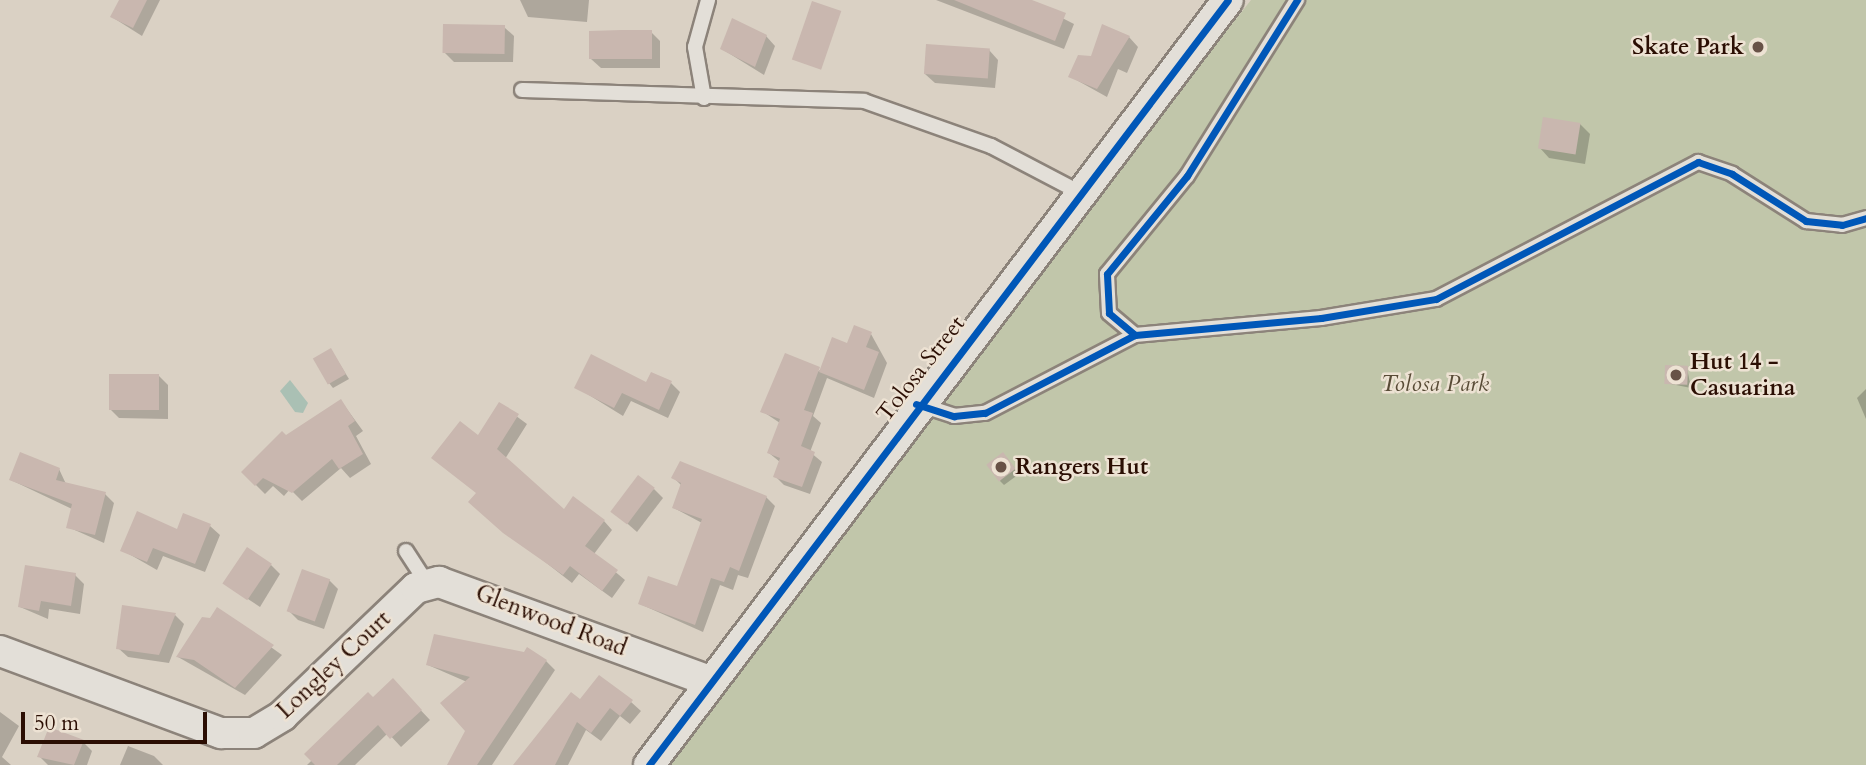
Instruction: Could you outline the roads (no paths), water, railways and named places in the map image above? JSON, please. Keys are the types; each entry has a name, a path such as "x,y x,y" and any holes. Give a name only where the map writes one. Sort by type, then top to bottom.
{"street":[{"name":"Tolosa Street","path":"649,765 916,404 1083,194 1228,0"},
{"name":"Glenwood Road","path":"426,583 455,585 710,681"},
{"name":"Longley Court","path":"0,651 221,733 254,733 282,716 426,583"}],"lane":[{"path":"704,98 695,47 708,0"},
{"path":"1135,335 1109,313 1107,274 1187,176 1297,0"},
{"path":"522,90 704,98 864,101 991,146 1083,194"},
{"path":"916,404 954,416 985,413 1135,335 1166,337 1436,299 1698,162 1732,174 1806,221 1842,225 1866,218"},
{"path":"406,551 426,583"}],"place":[{"name":"Skate Park","path":"1758,47"},
{"name":"Hut 14 - Casuarina","path":"1676,375"},
{"name":"Rangers Hut","path":"1001,467"}],"park label":[{"name":"Tolosa Park","path":"1435,384"}]}
